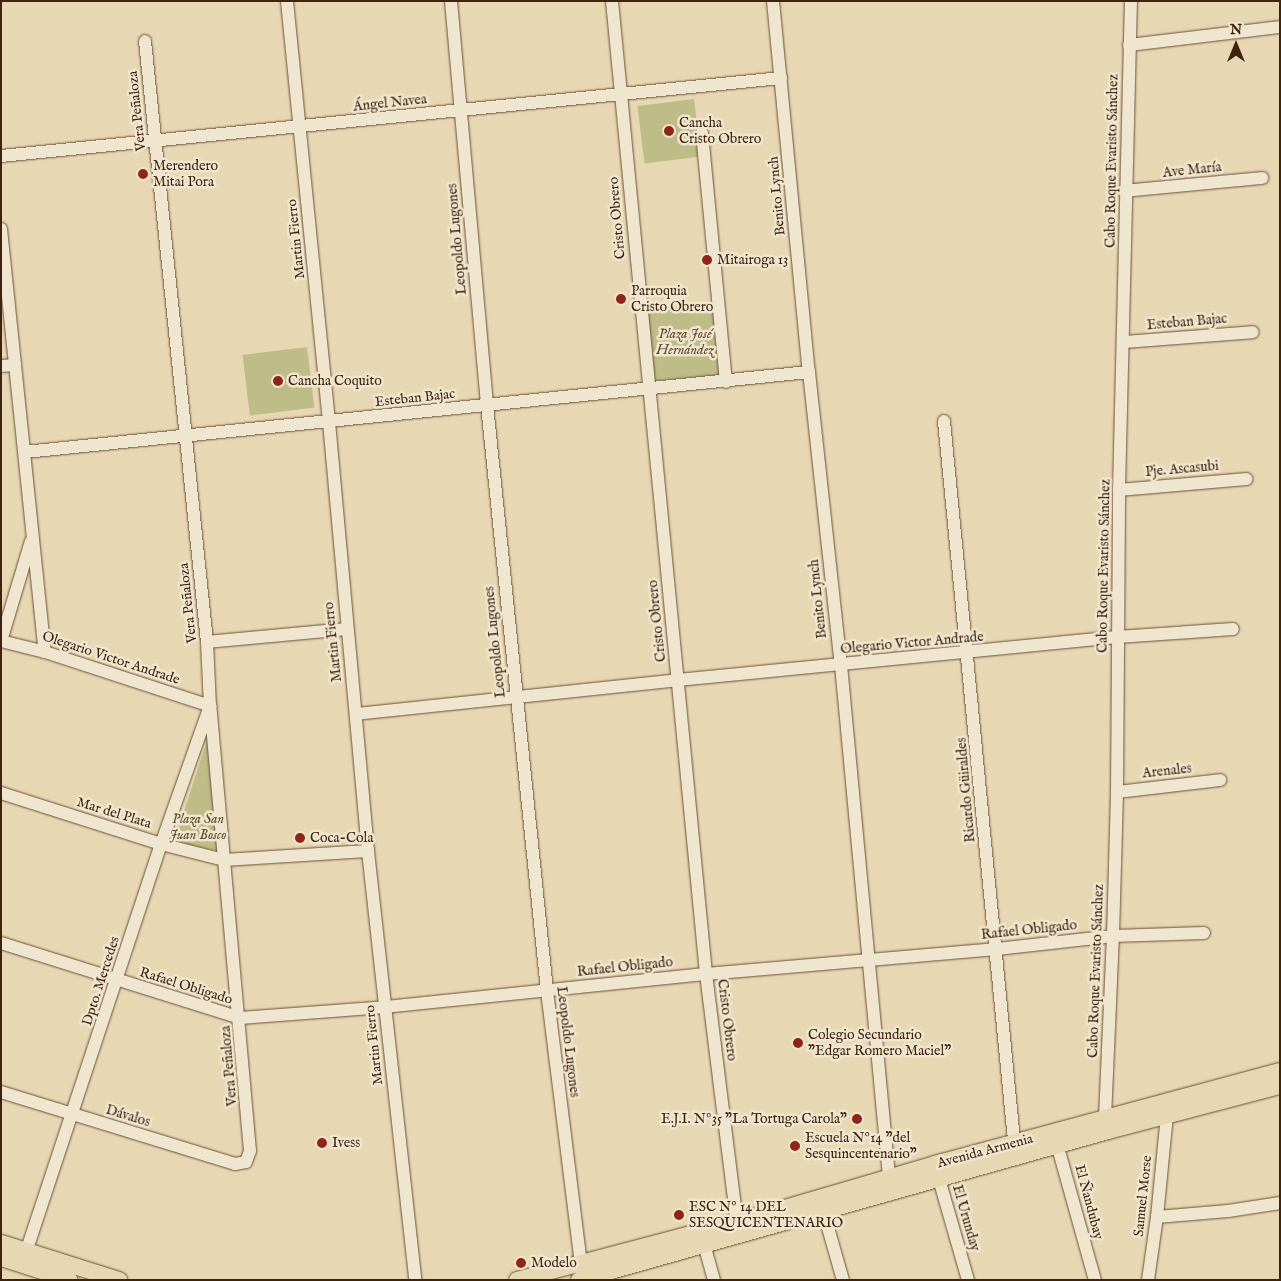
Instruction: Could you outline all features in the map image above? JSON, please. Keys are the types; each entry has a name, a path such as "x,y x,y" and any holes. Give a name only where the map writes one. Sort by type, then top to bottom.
{"main road":[{"name":"Avenida Armenia","path":"518,1280 584,1275 702,1239 1165,1108 1280,1071"},
{"name":"Avenida Armenia","path":"1165,1108 1280,1086"},
{"path":"1,1243 24,1258 70,1280"},
{"path":"1,1258 24,1258 110,1278"}],"street":[{"name":"Martin Fierro","path":"287,1 329,422 346,629 356,714 368,851 416,1280"},
{"name":"Leopoldo Lugones","path":"451,1 487,405 546,991 584,1275"},
{"name":"Cristo Obrero","path":"612,1 706,974 741,1228"},
{"name":"Benito Lynch","path":"774,1 809,372 841,665 892,1185"},
{"name":"Cabo Roque Evaristo Sánchez","path":"1107,1124 1117,792 1117,637 1124,342 1124,192 1131,1"},
{"path":"1129,45 1279,27"},
{"name":"Vera Peñaloza","path":"145,41 207,642 210,706 240,1018 250,1150 246,1162"},
{"name":"Ángel Navea","path":"1,156 300,128 781,78"},
{"path":"702,133 726,382"},
{"name":"Ave María","path":"1124,192 1262,178"},
{"path":"1,229 45,652"},
{"name":"Esteban Bajac","path":"1124,342 1253,332"},
{"path":"1,366 15,365"},
{"name":"Esteban Bajac","path":"25,452 726,382 809,372"},
{"name":"Ricardo Güiraldes","path":"944,421 997,949 1015,1150"},
{"name":"Pje. Ascasubi","path":"1119,490 1247,479"},
{"path":"1,641 33,535"},
{"path":"207,642 346,629"},
{"name":"Olegario Victor Andrade","path":"356,714 1117,637 1233,629"},
{"name":"Olegario Victor Andrade","path":"1,641 45,652 210,706"},
{"name":"Dpto. Mercedes","path":"24,1258 73,1116 161,844 210,706"},
{"name":"Arenales","path":"1117,792 1220,780"},
{"name":"Mar del Plata","path":"1,793 161,844 224,860 368,851"},
{"name":"Rafael Obligado","path":"1,943 240,1018 546,991 706,974 997,949 1113,936 1204,932"},
{"name":"Dávalos","path":"1,1092 73,1116 235,1164 246,1162"},
{"name":"Samuel Morse","path":"1148,1280 1157,1218 1165,1108"},
{"name":"El Ñandubay","path":"1056,1139 1095,1280"},
{"name":"El Urunday","path":"937,1172 968,1280"},
{"path":"1157,1218 1280,1204"},
{"path":"822,1205 843,1280"},
{"path":"702,1239 714,1280"}],"green space":[{"name":"Cancha Cristo Obrero","path":"694,99 701,157 644,164 637,106"},
{"name":"Plaza José Hernández","path":"717,303 723,375 654,381 647,309"},
{"name":"Cancha Coquito","path":"307,347 314,408 250,415 242,355"},
{"name":"Plaza San Juan Bosco","path":"210,731 218,851 174,842"}],"place":[{"name":"Cancha Cristo Obrero","path":"669,131"},
{"name":"Merendero Mitai Pora","path":"143,174"},
{"name":"Mitairoga 13","path":"707,260"},
{"name":"Parroquia Cristo Obrero","path":"621,299"},
{"name":"Cancha Coquito","path":"278,381"},
{"name":"Coca-Cola","path":"300,838"},
{"name":"Colegio Secundario \"Edgar Romero Maciel\"","path":"798,1043"},
{"name":"E.J.I. Nº35 \"La Tortuga Carola\"","path":"857,1119"},
{"name":"Ivess","path":"322,1143"},
{"name":"Escuela Nº14 \"del Sesquincentenario\"","path":"795,1146"},
{"name":"ESC Nº 14 DEL SESQUICENTENARIO","path":"679,1215"},
{"name":"Modelo","path":"521,1263"}]}
